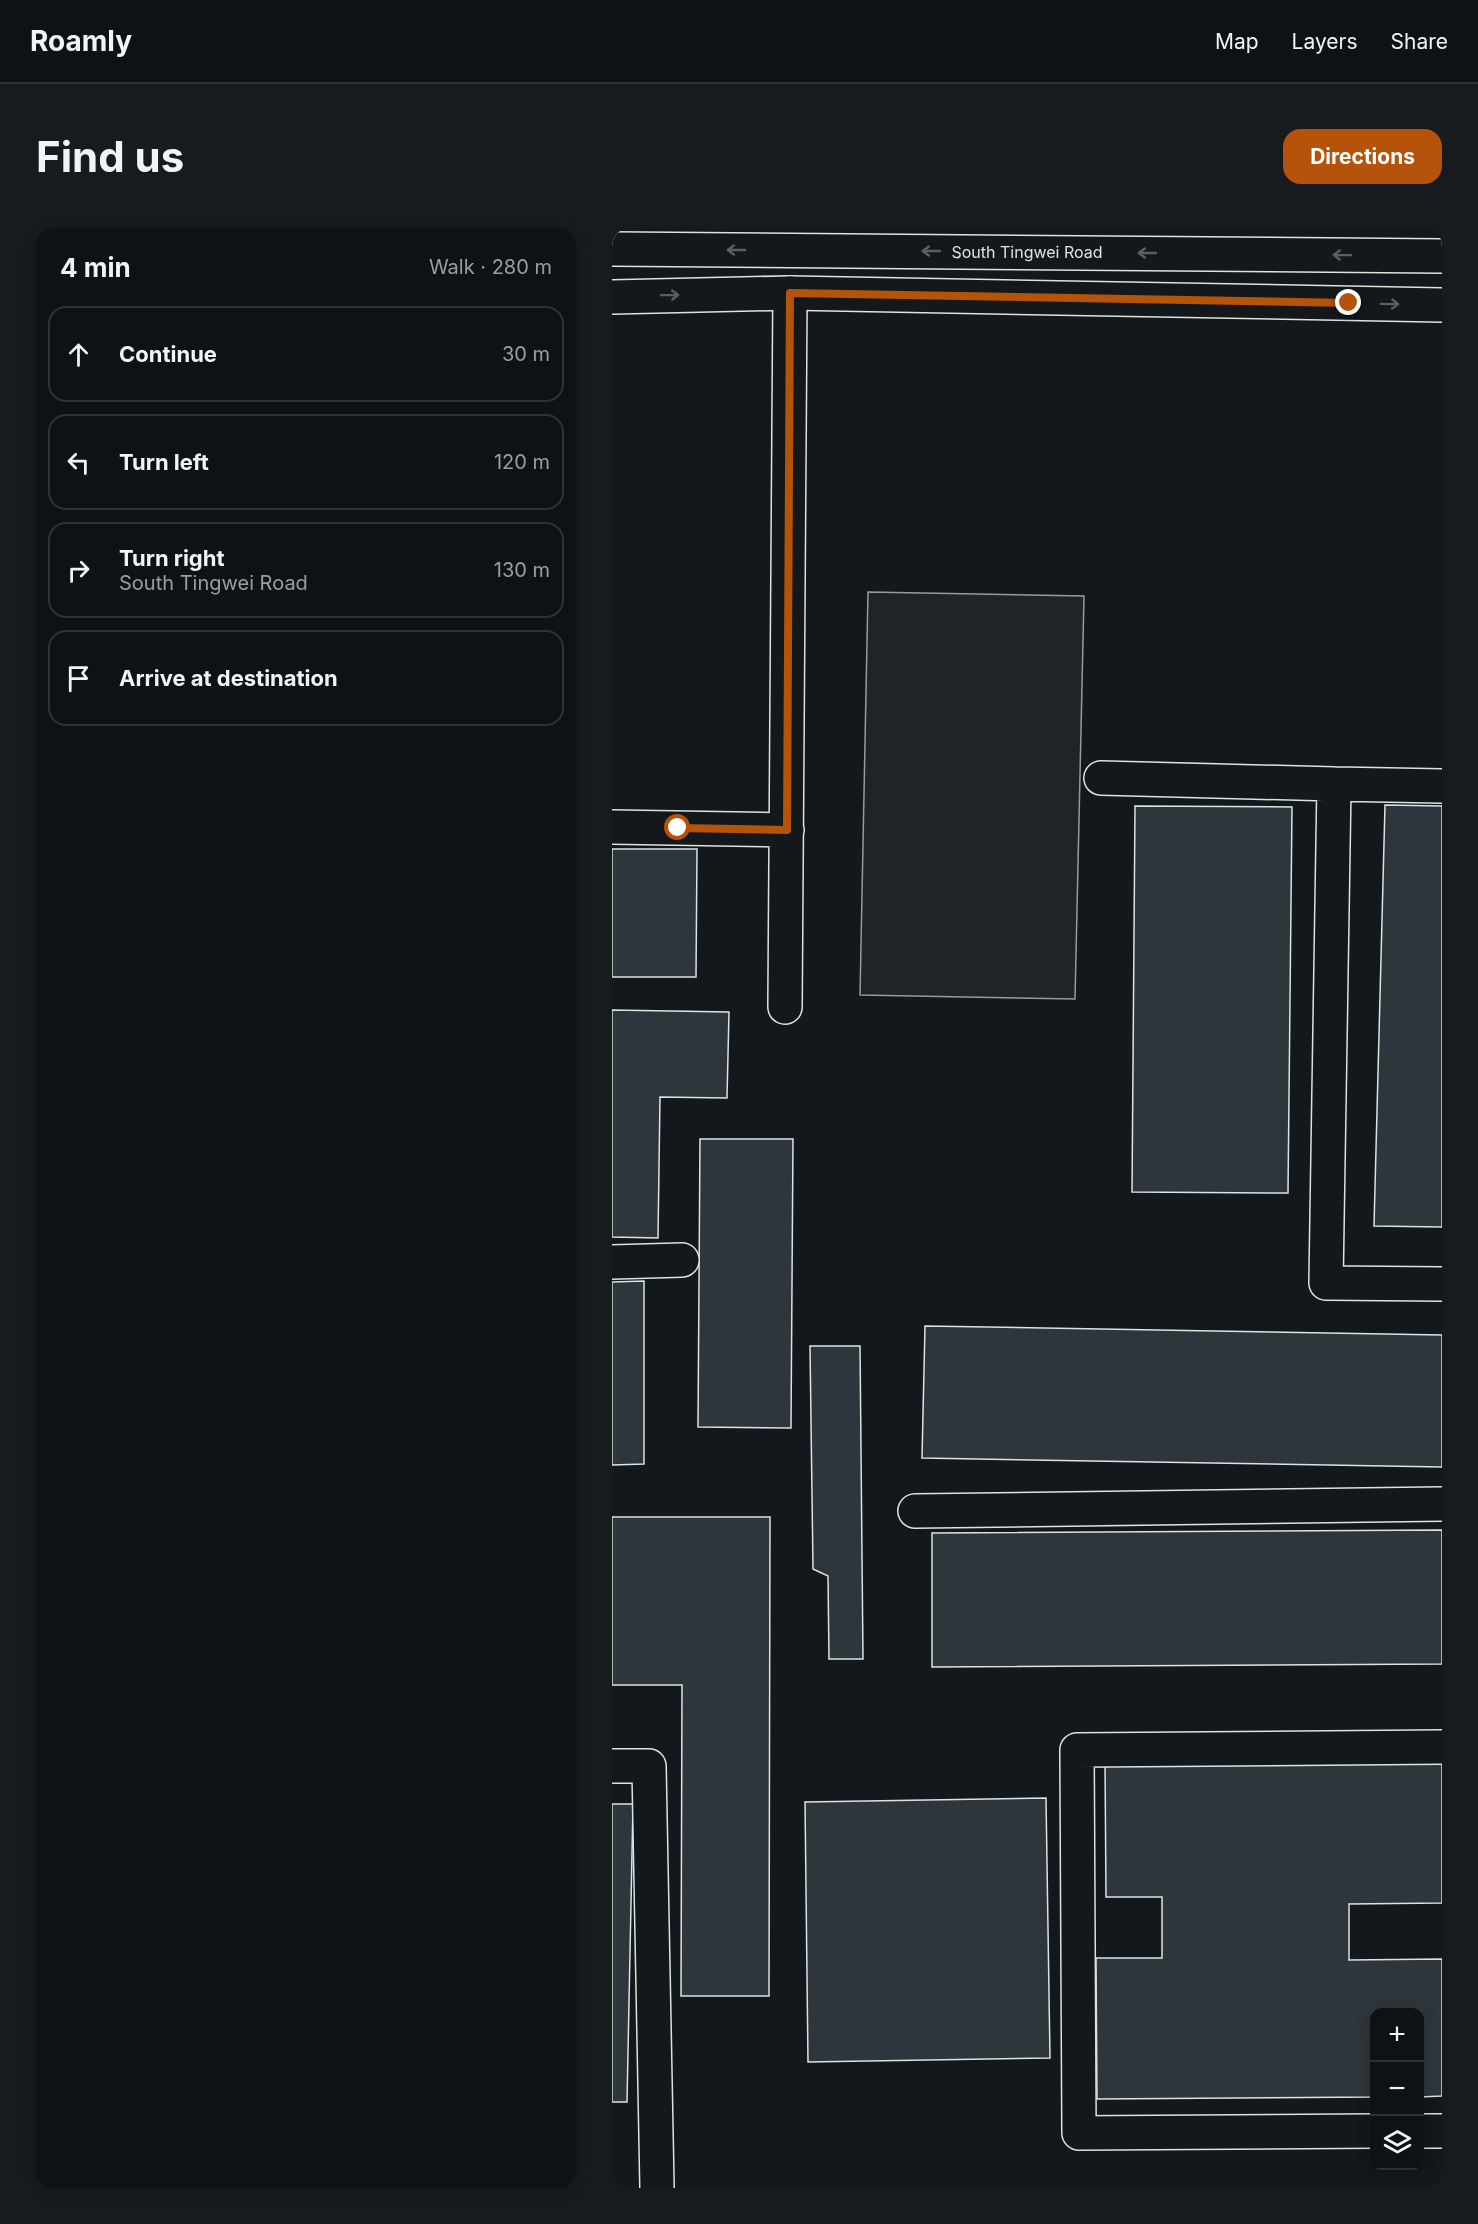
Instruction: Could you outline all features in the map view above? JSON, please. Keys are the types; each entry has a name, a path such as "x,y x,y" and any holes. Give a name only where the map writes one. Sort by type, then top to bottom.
{"main road":[{"name":"South Tingwei Road","path":"612,249 1442,256"},
{"path":"612,297 790,293 1442,305"},
{"path":"785,1007 790,293"},
{"path":"1101,778 1442,786"},
{"path":"1334,784 1326,1283 1442,1284"},
{"path":"612,827 787,830"},
{"path":"612,1262 682,1260"},
{"path":"915,1511 1442,1504"},
{"path":"1370,2131 1079,2133 1077,1750 1442,1747"},
{"path":"612,1766 649,1766 657,2188"},
{"path":"1424,2131 1442,2131"}],"shaded area":[{"path":"868,592 1084,596 1075,999 860,995"}],"building":[{"path":"1385,805 1442,806 1442,1227 1374,1226"},
{"path":"1135,806 1292,807 1288,1193 1132,1192"},
{"path":"612,849 697,849 696,977 612,977"},
{"path":"612,1010 729,1012 727,1098 660,1097 658,1238 612,1237"},
{"path":"700,1139 793,1139 791,1428 698,1427"},
{"path":"644,1281 644,1464 612,1465 612,1282"},
{"path":"925,1326 1442,1335 1442,1467 922,1458"},
{"path":"810,1346 860,1346 863,1659 829,1659 828,1576 813,1569"},
{"path":"612,1517 770,1517 769,1996 681,1996 682,1685 612,1685"},
{"path":"1442,1530 1442,1664 932,1667 932,1533"},
{"path":"1442,1758 1442,1903 1349,1904 1349,1960 1442,1959 1442,2096 1424,2097 1424,2008 1370,2008 1370,2097 1097,2099 1096,1958 1162,1958 1162,1897 1106,1897 1105,1761"},
{"path":"1046,1798 1050,2058 808,2062 805,1802"},
{"path":"612,1804 633,1804 627,2102 612,2102"}],"route":[{"path":"678,828 787,830 790,293 1349,303"}]}
